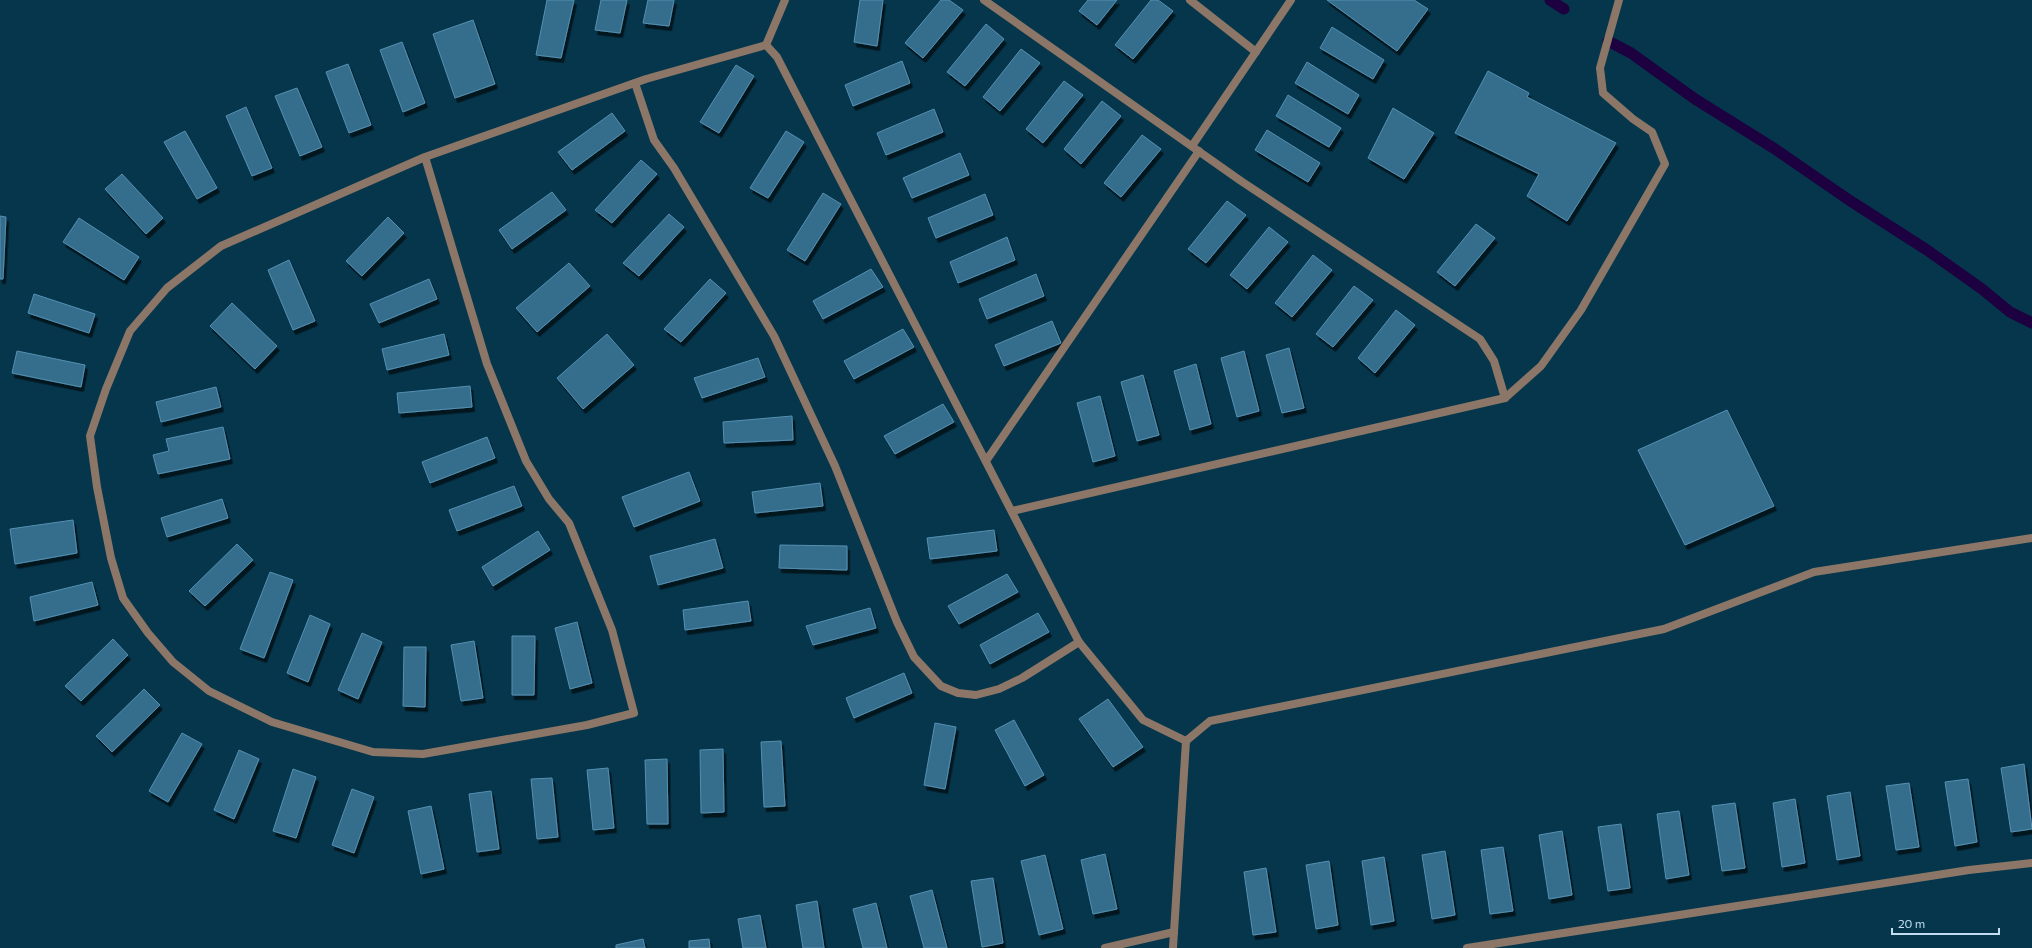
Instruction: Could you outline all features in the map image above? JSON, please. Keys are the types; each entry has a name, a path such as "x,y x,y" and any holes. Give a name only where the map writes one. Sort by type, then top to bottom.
{"lane":[{"path":"766,45 785,0"},
{"path":"984,0 1199,151 1480,339 1494,361 1505,398"},
{"path":"1190,0 1256,52"},
{"path":"1192,146 1291,0"},
{"path":"1012,511 1505,398 1541,366 1581,310 1665,164 1652,132 1633,119 1603,93 1600,68 1620,0"},
{"path":"425,158 487,364 526,461 549,499 569,523 612,630 634,713 587,725 423,754 373,752 272,722 209,691 173,662 148,633 123,598 111,558 97,487 90,436 106,389 130,332 167,288 221,246 425,158 635,83 766,45"},
{"path":"766,45 777,57 1079,642 1143,720 1186,741"},
{"path":"635,83 654,140 674,168 774,336 835,466 897,622 914,657 941,686 958,693 976,695 999,689 1022,678 1079,642"},
{"path":"986,461 1199,151"},
{"path":"1173,948 1186,741 1210,721 1664,629 1814,572 2032,538"},
{"path":"1468,948 1969,870 2032,863"},
{"path":"1104,948 1174,932"}],"building":[{"path":"547,0 574,0 561,58 536,55"},
{"path":"601,0 627,0 620,33 595,30"},
{"path":"648,0 674,0 669,26 643,23"},
{"path":"860,0 883,0 877,46 854,42"},
{"path":"941,0 949,0 963,10 923,58 905,43"},
{"path":"1088,0 1117,0 1097,25 1079,11"},
{"path":"1151,0 1158,0 1173,11 1133,59 1115,45"},
{"path":"1327,0 1414,0 1428,9 1397,51"},
{"path":"473,20 495,84 455,98 433,34"},
{"path":"986,24 1004,39 965,86 947,72"},
{"path":"1332,27 1384,60 1373,79 1320,48"},
{"path":"402,42 425,103 403,112 380,50"},
{"path":"1021,49 1040,63 1000,111 983,97"},
{"path":"902,61 910,83 853,106 845,85"},
{"path":"1307,62 1359,95 1348,114 1295,83"},
{"path":"348,64 371,125 349,133 326,72"},
{"path":"736,65 754,76 719,133 700,122"},
{"path":"1488,71 1529,93 1527,97 1616,143 1567,221 1527,196 1539,174 1455,133"},
{"path":"1064,81 1083,95 1043,143 1026,129"},
{"path":"297,88 322,147 300,156 275,96"},
{"path":"1288,95 1341,128 1329,147 1276,116"},
{"path":"1102,101 1121,116 1081,164 1064,149"},
{"path":"246,107 272,168 252,176 226,116"},
{"path":"1393,108 1434,133 1404,179 1368,158"},
{"path":"934,109 943,132 886,155 877,133"},
{"path":"612,113 625,131 572,170 558,152"},
{"path":"1267,130 1320,163 1308,182 1255,150"},
{"path":"185,131 217,188 197,199 164,142"},
{"path":"786,131 804,142 768,198 750,188"},
{"path":"1142,135 1161,149 1121,197 1104,183"},
{"path":"960,153 969,175 912,198 903,178"},
{"path":"641,160 657,174 612,223 595,210"},
{"path":"122,174 163,218 146,234 105,189"},
{"path":"552,192 566,210 512,249 499,230"},
{"path":"823,193 841,204 805,261 787,250"},
{"path":"985,194 993,215 936,238 928,218"},
{"path":"1227,201 1246,215 1206,263 1188,249"},
{"path":"669,214 684,227 639,276 623,263"},
{"path":"0,216 6,217 3,279 0,279"},
{"path":"388,217 404,233 362,276 346,261"},
{"path":"79,218 139,257 124,280 63,242"},
{"path":"1476,224 1495,238 1455,286 1437,272"},
{"path":"1269,227 1288,242 1247,289 1230,275"},
{"path":"1007,237 1015,260 958,283 950,262"},
{"path":"1313,255 1332,270 1292,317 1275,303"},
{"path":"289,260 315,321 293,330 268,270"},
{"path":"569,263 590,286 537,332 516,308"},
{"path":"871,269 883,287 823,319 813,301"},
{"path":"1036,274 1044,296 987,319 979,299"},
{"path":"429,279 437,299 379,323 370,304"},
{"path":"710,279 726,293 681,342 664,329"},
{"path":"1354,286 1373,300 1333,347 1316,334"},
{"path":"34,294 95,314 89,333 28,313"},
{"path":"232,303 277,346 255,369 210,326"},
{"path":"1396,310 1415,325 1375,373 1358,358"},
{"path":"1052,321 1061,343 1004,366 995,345"},
{"path":"903,329 914,347 854,379 844,361"},
{"path":"444,334 449,355 387,370 382,349"},
{"path":"607,334 634,365 583,409 557,378"},
{"path":"1289,348 1304,408 1282,413 1266,355"},
{"path":"17,351 85,365 81,387 12,373"},
{"path":"1244,351 1259,411 1237,417 1221,358"},
{"path":"758,358 765,377 702,398 694,378"},
{"path":"1196,364 1211,424 1190,430 1174,371"},
{"path":"1143,375 1159,435 1137,441 1121,382"},
{"path":"470,386 472,407 399,413 397,393"},
{"path":"216,387 221,407 161,422 156,402"},
{"path":"1100,396 1115,456 1093,462 1077,403"},
{"path":"943,404 954,422 895,454 884,436"},
{"path":"1727,410 1774,506 1685,545 1638,450"},
{"path":"792,416 793,440 724,443 723,422"},
{"path":"223,427 230,459 158,474 153,455 169,451 166,439"},
{"path":"487,437 495,458 430,483 422,462"},
{"path":"689,472 700,501 634,527 622,497"},
{"path":"820,483 823,506 755,513 752,492"},
{"path":"514,486 522,506 457,531 449,510"},
{"path":"222,499 228,518 167,537 161,518"},
{"path":"73,520 77,553 15,564 10,529"},
{"path":"994,530 997,551 930,559 927,538"},
{"path":"538,531 550,550 493,586 482,567"},
{"path":"715,539 723,568 658,585 650,556"},
{"path":"237,544 253,560 205,606 189,591"},
{"path":"780,545 847,546 847,570 779,568"},
{"path":"270,572 293,580 264,658 240,649"},
{"path":"1007,574 1018,592 959,624 948,606"},
{"path":"92,582 98,605 34,621 30,597"},
{"path":"748,601 751,621 685,630 683,610"},
{"path":"870,608 876,628 813,645 806,626"},
{"path":"1038,613 1049,632 990,664 980,645"},
{"path":"310,615 330,624 308,682 287,673"},
{"path":"577,622 592,683 570,689 555,628"},
{"path":"362,633 382,642 358,699 338,690"},
{"path":"512,636 535,636 534,695 512,695"},
{"path":"113,639 128,655 81,701 65,686"},
{"path":"474,641 483,698 461,701 451,645"},
{"path":"404,647 426,647 425,707 403,706"},
{"path":"904,673 912,693 854,718 846,698"},
{"path":"144,689 160,705 112,752 96,736"},
{"path":"1108,699 1143,747 1113,767 1079,719"},
{"path":"1014,720 1044,775 1025,786 995,730"},
{"path":"935,723 956,727 945,789 924,785"},
{"path":"182,733 202,744 168,802 149,791"},
{"path":"781,741 785,806 764,807 761,742"},
{"path":"723,749 724,812 701,813 700,750"},
{"path":"239,750 259,759 234,819 214,810"},
{"path":"667,759 668,824 647,824 645,760"},
{"path":"2024,764 2032,829 2011,832 2001,768"},
{"path":"608,768 614,828 593,830 587,770"},
{"path":"293,769 316,777 296,838 273,831"},
{"path":"552,778 558,837 537,839 531,779"},
{"path":"1968,779 1977,842 1955,846 1945,782"},
{"path":"1909,783 1919,847 1896,850 1886,786"},
{"path":"352,789 374,797 354,853 332,845"},
{"path":"491,791 499,849 477,852 469,794"},
{"path":"1850,792 1860,856 1837,860 1827,796"},
{"path":"1795,799 1805,863 1782,867 1773,803"},
{"path":"1735,803 1745,868 1722,871 1712,806"},
{"path":"431,806 444,869 421,874 408,811"},
{"path":"1679,811 1689,875 1666,879 1657,814"},
{"path":"1621,824 1630,888 1608,891 1598,827"},
{"path":"1562,831 1572,895 1549,899 1539,835"},
{"path":"1503,847 1513,911 1490,914 1481,850"},
{"path":"1445,851 1455,915 1432,919 1422,855"},
{"path":"1105,854 1117,909 1093,914 1081,860"},
{"path":"1045,855 1063,929 1039,935 1021,861"},
{"path":"1384,857 1394,921 1371,925 1362,861"},
{"path":"1329,861 1338,925 1316,929 1306,865"},
{"path":"1266,868 1276,932 1253,935 1244,872"},
{"path":"993,878 1003,943 982,947 971,881"},
{"path":"932,890 947,948 924,948 910,896"},
{"path":"817,901 824,948 803,948 796,905"},
{"path":"876,903 887,948 863,948 853,909"},
{"path":"760,915 766,948 743,948 738,919"},
{"path":"643,939 645,948 616,948 616,945"},
{"path":"709,939 710,948 689,948 689,941"}],"waterway":[{"path":"1550,0 1564,9"},
{"path":"1608,41 1631,53 1695,99 1775,149 1849,200 1927,250 1982,289 2010,312 2032,323"}]}
